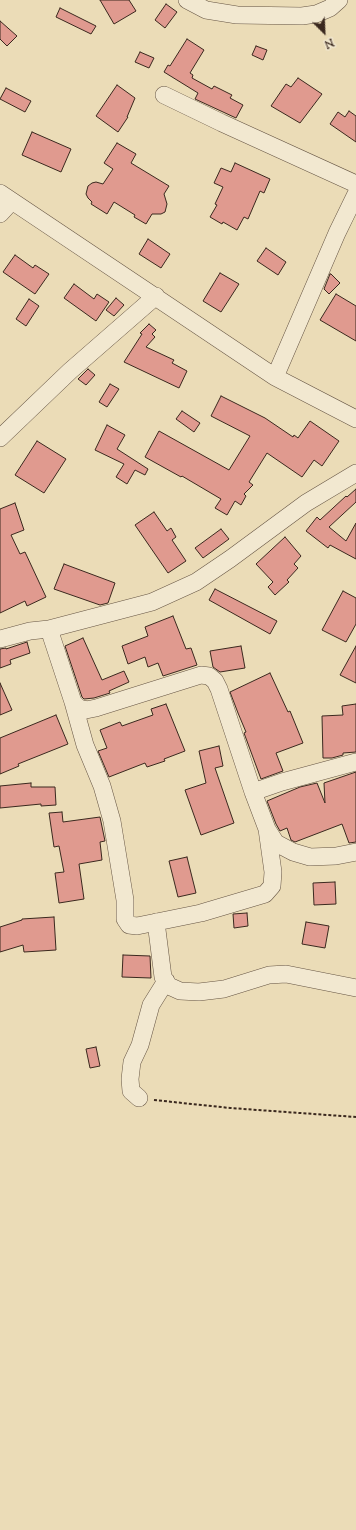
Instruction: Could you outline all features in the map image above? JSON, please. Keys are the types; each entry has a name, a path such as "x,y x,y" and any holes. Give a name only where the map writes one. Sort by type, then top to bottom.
{"street":[{"path":"187,0 206,10 236,15 302,16 316,14 330,8 339,0"},
{"path":"164,95 356,184"},
{"path":"276,377 337,233 356,194"},
{"path":"0,214 6,197 276,377 356,419"},
{"path":"0,438 70,371 156,296"},
{"path":"0,639 30,631 49,629 152,602 196,582 230,560 306,503 356,473"},
{"path":"49,629 86,745 102,786 112,821 125,900 125,919 129,925 137,926 200,913 265,894 272,886 272,872 267,829"},
{"path":"73,702 80,708 86,710 201,675 209,676 215,681 219,689 253,792 267,829 276,842 293,852 310,857 336,856 356,852"},
{"path":"253,792 282,782 356,762"},
{"path":"156,922 163,977 169,986 180,992 199,992 224,989 269,975 286,974 356,988"},
{"path":"138,1098 131,1090 130,1079 132,1062 140,1045 151,1006 166,981"}],"path":[{"path":"138,1098 230,1108 356,1117"}],"building":[{"path":"100,0 129,0 136,11 114,24"},
{"path":"166,4 177,12 165,28 155,20"},
{"path":"60,8 96,26 91,34 56,17"},
{"path":"0,21 17,36 7,46 0,39"},
{"path":"187,39 204,50 190,73 193,75 192,78 212,89 214,86 232,95 230,98 243,105 236,118 195,99 198,93 164,72 168,65 170,66"},
{"path":"256,46 267,50 263,60 252,55"},
{"path":"140,52 154,58 149,68 135,62"},
{"path":"298,78 322,94 300,123 271,106 286,84 291,87"},
{"path":"117,85 135,98 128,117 118,132 96,116"},
{"path":"6,88 31,101 25,112 0,99"},
{"path":"349,111 356,116 356,142 330,124 338,112 345,117"},
{"path":"32,132 71,149 61,172 22,155"},
{"path":"117,143 136,154 131,163 169,186 164,194 167,204 165,212 161,214 152,214 146,224 114,202 107,214 91,204 92,202 86,194 88,186 96,182 103,184 113,169 104,163"},
{"path":"235,163 270,179 264,193 260,191 248,219 244,217 237,230 210,217 217,205 215,204 223,187 214,183 221,168 231,172"},
{"path":"148,239 170,254 161,268 139,254"},
{"path":"266,248 286,262 278,275 257,261"},
{"path":"15,255 33,268 35,265 49,274 35,294 3,272"},
{"path":"220,273 239,284 221,312 203,301"},
{"path":"330,274 340,283 329,294 324,289"},
{"path":"74,284 94,299 97,294 109,302 96,321 64,298"},
{"path":"336,294 356,306 356,341 320,320"},
{"path":"116,298 124,305 114,316 106,310"},
{"path":"29,299 39,306 26,326 16,319"},
{"path":"149,324 156,330 152,334 155,337 146,347 174,360 172,363 187,371 179,388 124,362 142,334 140,333"},
{"path":"88,369 95,375 86,385 78,379"},
{"path":"110,384 119,389 107,407 99,402"},
{"path":"221,396 265,418 293,437 294,435 298,438 310,421 339,441 322,466 314,460 302,477 267,453 249,482 253,485 244,494 246,496 241,505 235,501 227,515 215,508 221,499 182,476 181,477 145,457 159,431 229,470 250,436 211,416"},
{"path":"182,411 200,423 194,432 176,419"},
{"path":"107,425 125,435 117,449 148,469 145,475 135,470 127,484 116,477 124,464 95,450"},
{"path":"37,441 66,459 44,493 15,475"},
{"path":"356,489 356,502 329,527 346,541 356,523 356,559 330,545 328,548 306,531 317,517 320,520 346,496 347,497"},
{"path":"15,503 24,530 11,535 20,554 25,552 46,597 27,606 25,601 0,613 0,509"},
{"path":"154,512 167,531 171,528 176,537 172,540 186,561 168,573 135,525"},
{"path":"221,529 229,539 203,558 195,548"},
{"path":"285,537 301,556 294,564 298,568 287,580 289,582 275,595 268,587 273,582 256,564"},
{"path":"64,564 115,583 108,603 100,605 54,589"},
{"path":"215,589 277,621 270,634 209,600"},
{"path":"343,591 356,598 356,624 346,642 322,630"},
{"path":"173,616 186,649 191,648 197,665 163,676 158,663 148,667 145,657 128,664 122,646 148,636 145,627"},
{"path":"83,638 102,680 124,671 129,682 109,691 110,693 94,698 84,699 82,697 65,646"},
{"path":"27,642 30,653 10,660 11,664 0,668 0,649 6,649"},
{"path":"241,646 245,668 220,672 213,667 210,651"},
{"path":"356,646 356,683 340,675"},
{"path":"270,673 288,712 290,711 303,743 276,753 283,771 261,779 244,733 246,732 230,692"},
{"path":"0,683 12,710 0,715"},
{"path":"166,704 185,751 164,759 165,761 147,767 145,763 109,777 98,751 107,748 100,730 120,722 122,726 153,715 151,709"},
{"path":"356,704 356,752 343,753 343,755 332,758 323,758 322,716 343,715 342,706"},
{"path":"56,715 68,744 18,764 19,766 0,774 0,738"},
{"path":"219,746 223,766 215,768 234,823 201,835 185,790 206,783 199,751"},
{"path":"356,772 356,842 349,843 342,824 295,842 291,840 287,828 280,831 267,801 300,787 317,783 325,803 324,783"},
{"path":"31,783 31,787 55,787 56,805 41,806 41,804 0,808 0,786"},
{"path":"62,812 63,822 100,817 105,841 100,842 102,860 79,864 84,899 59,903 55,873 64,872 59,846 54,847 49,813"},
{"path":"187,857 196,893 178,897 169,861"},
{"path":"335,882 336,904 314,905 313,883"},
{"path":"247,913 248,926 234,928 233,914"},
{"path":"54,917 56,950 24,952 23,945 0,952 0,927 22,919"},
{"path":"306,922 329,926 325,948 302,944"},
{"path":"123,955 150,956 151,978 122,977"},
{"path":"96,1047 100,1066 90,1068 86,1049"}]}
